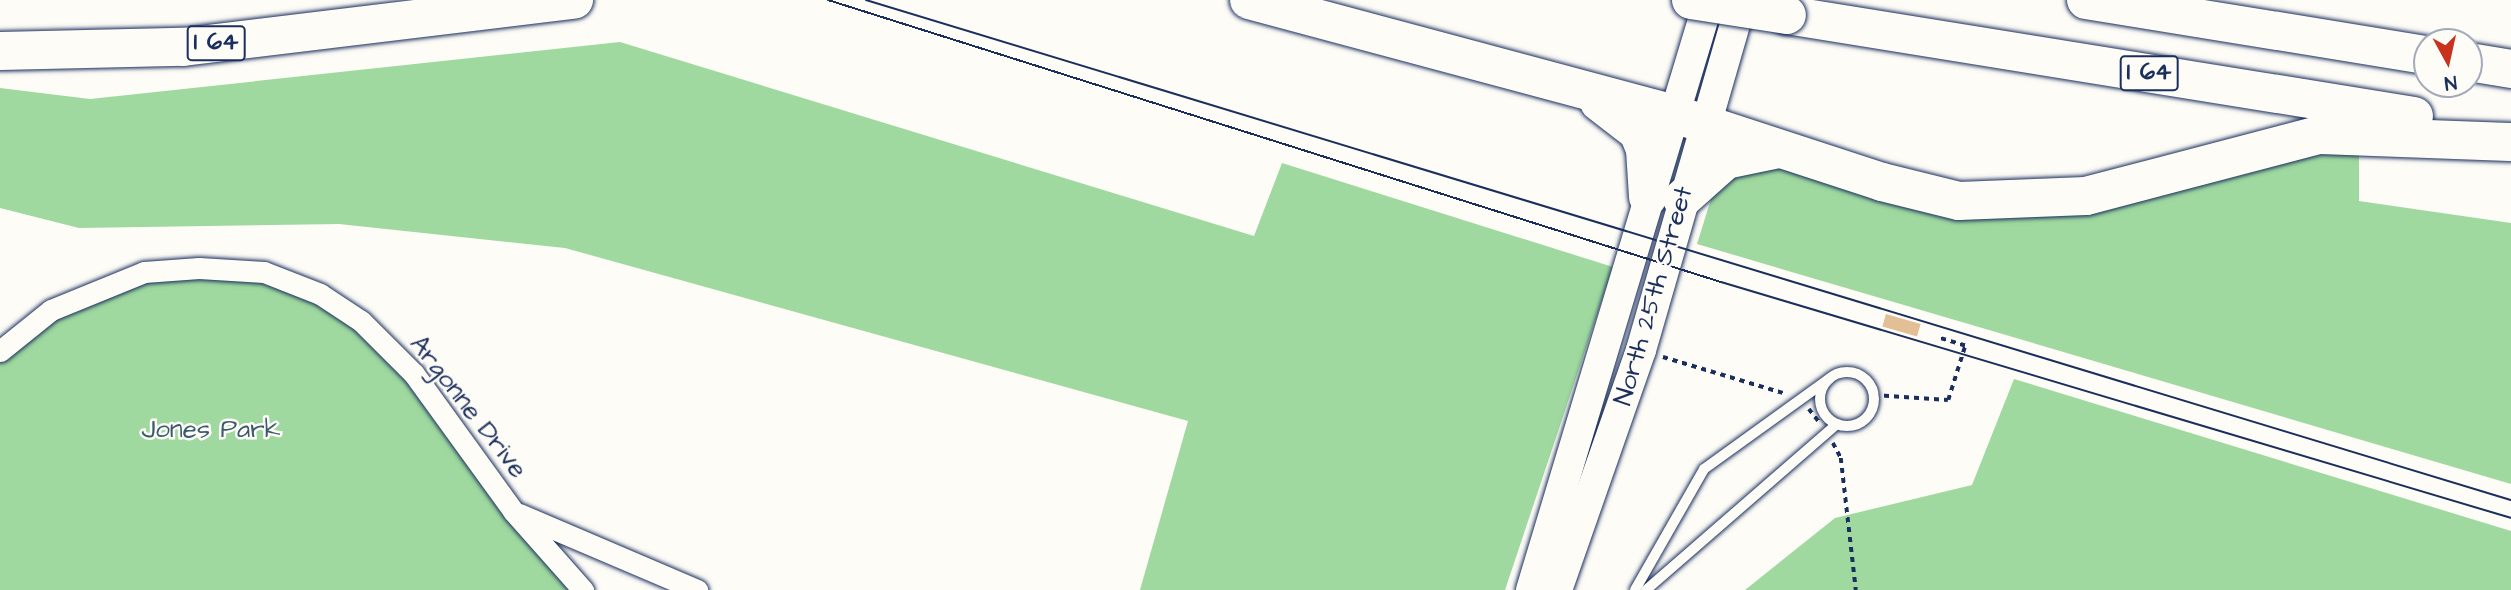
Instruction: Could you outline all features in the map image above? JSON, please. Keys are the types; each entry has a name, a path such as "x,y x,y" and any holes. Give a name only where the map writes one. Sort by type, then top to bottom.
{"highway":[{"name":"I 64","path":"0,51 183,47 574,0"},
{"path":"1249,0 1585,94 1689,119 1921,193 2000,203 2086,196 2319,135 2511,142"},
{"name":"I 64","path":"1691,0 2511,132"},
{"name":"I 64","path":"2086,0 2413,53"},
{"path":"2483,64 2511,69"},
{"path":"1585,94 1638,132 1665,198 1726,160 1780,148"}],"main road":[{"name":"North 25th Street","path":"1689,119 1709,0"},
{"name":"North 25th Street","path":"1531,590 1665,198 1689,119 1742,0"},
{"name":"North 25th Street","path":"1557,590 1640,350 1665,198"}],"street":[{"name":"Argonne Drive","path":"0,351 51,310 144,272 264,272 320,294 361,321 414,374 513,511 583,590"},
{"name":"Argonne Drive","path":"513,511 697,590"}],"lane":[{"path":"1635,590 1704,469 1830,378 1856,373 1874,395 1865,419 1837,424 1646,590"},
{"path":"1830,378 1819,400 1837,424"}],"path":[{"path":"1874,395 1948,400 1965,346 1938,338"},
{"path":"1640,350 1801,399 1827,433 1841,458 1856,590"}],"green space":[{"path":"620,42 1254,236 1282,163 1613,267 1505,590 1140,590 1188,421 565,248 339,224 79,228 0,208 0,88 90,99"},
{"path":"2359,147 2359,201 2511,223 2511,484 1697,244 1711,199 1731,170 1774,159 1907,203"},
{"name":"Jones Park","path":"144,272 264,272 361,321 583,590 0,590 0,351 8,339"},
{"path":"2014,379 2511,531 2511,590 1745,590 1835,518 1972,485"}],"building":[{"path":"1886,314 1921,324 1917,336 1882,326"}],"tram line":[{"path":"828,0 1721,282 2511,518"},
{"path":"866,0 2511,500"}]}
